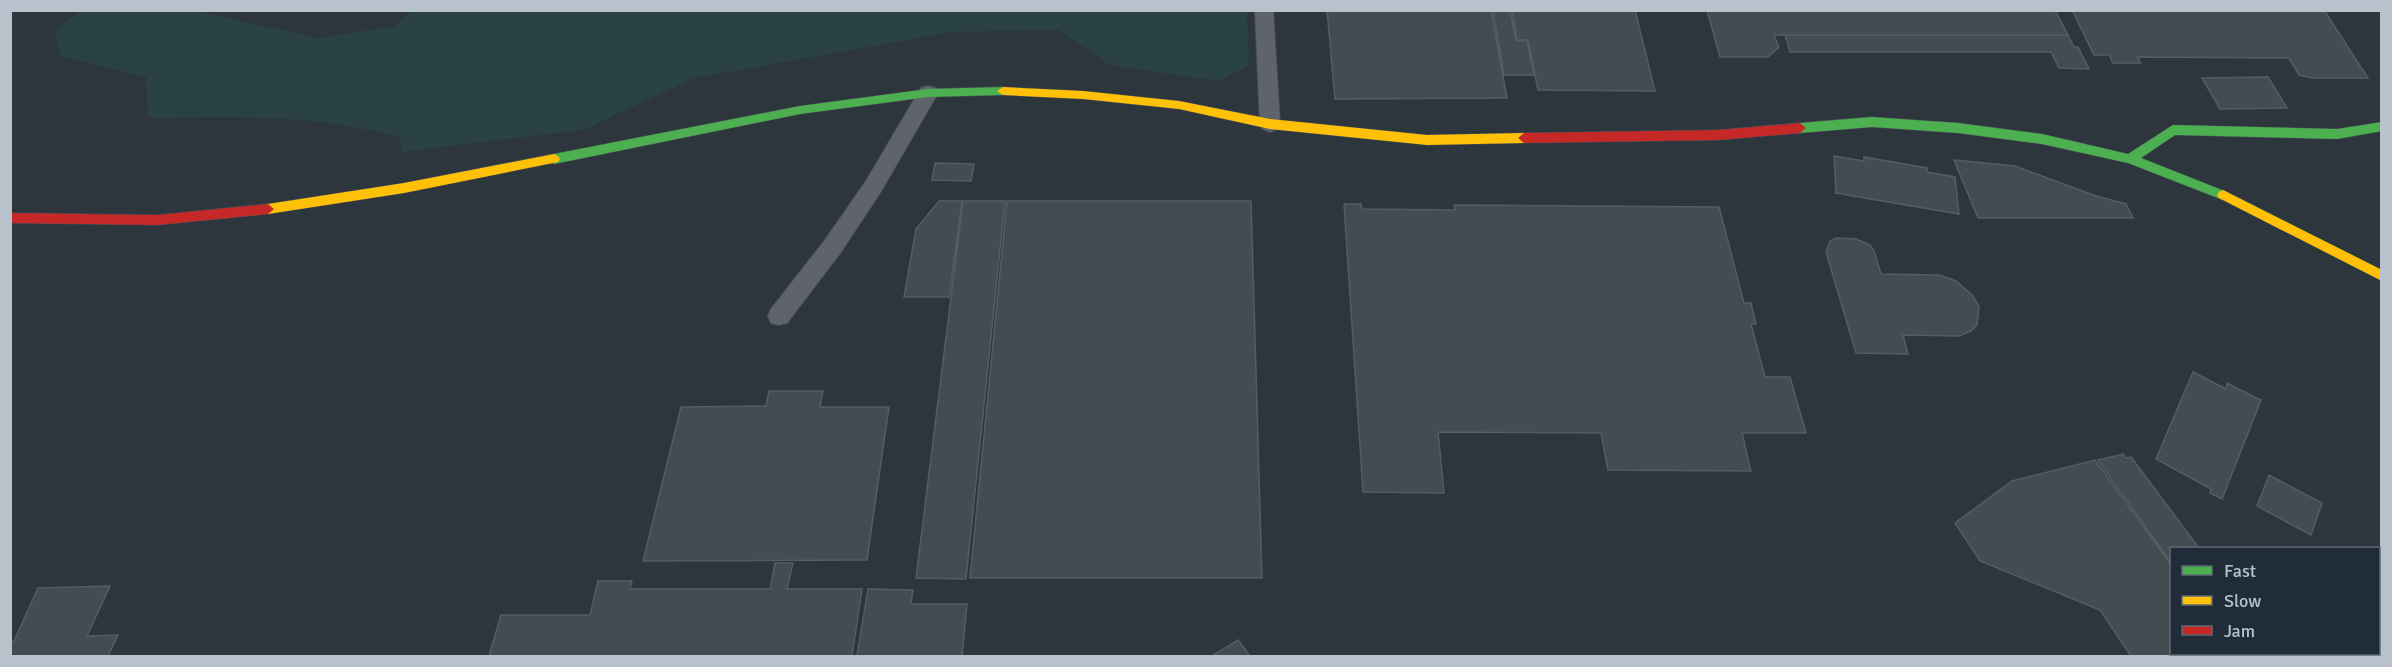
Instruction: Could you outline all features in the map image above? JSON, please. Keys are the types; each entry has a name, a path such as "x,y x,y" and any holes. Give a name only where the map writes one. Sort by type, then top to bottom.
{"street":[{"path":"10,218 157,220 268,209 404,188 800,110 927,93 994,90 1083,95 1179,105 1270,124 1427,140 1718,135 1872,122 1958,128 2042,139 2130,159 2222,195 2382,276"},
{"path":"2130,159 2173,130 2337,134 2382,126"}],"lane":[{"path":"1264,10 1270,124"},
{"path":"779,316 833,246 873,187 927,93"}],"green space":[{"path":"412,10 1247,10 1249,66 1218,81 1109,65 1058,30 953,32 695,78 583,130 402,152 400,138 338,125 275,119 148,118 146,77 61,56 54,32 79,11 197,11 318,38 395,26"}],"building":[{"path":"1327,10 1491,10 1507,98 1335,99"},
{"path":"1493,10 1521,10 1510,11 1516,41 1527,41 1534,75 1504,75"},
{"path":"1635,10 1655,91 1538,90 1528,40 1517,40 1512,11"},
{"path":"1707,10 2055,10 2068,35 1774,35 1779,47 1768,57 1720,57"},
{"path":"2072,10 2324,10 2368,78 2312,78 2299,75 2289,58 2137,57 2141,63 2113,63 2109,55 2094,55"},
{"path":"1785,35 2068,35 2074,47 2078,47 2089,69 2059,68 2051,52 1790,52"},
{"path":"2268,77 2287,108 2220,109 2202,78"},
{"path":"1834,156 1864,161 1864,157 1927,168 1927,172 1955,177 1959,214 1836,193"},
{"path":"1954,160 2015,166 2096,196 2126,204 2133,218 1978,218"},
{"path":"935,163 974,164 971,181 932,180"},
{"path":"939,201 962,201 949,297 904,297 916,229"},
{"path":"963,201 1005,201 966,579 916,578"},
{"path":"1007,201 1251,201 1262,578 970,578"},
{"path":"1344,204 1361,204 1362,209 1455,210 1454,205 1719,207 1744,303 1751,303 1756,324 1751,324 1765,377 1790,377 1806,433 1742,433 1751,471 1608,470 1601,433 1438,432 1444,493 1363,492"},
{"path":"1837,238 1856,239 1870,245 1881,274 1939,275 1956,281 1973,296 1979,307 1977,325 1971,331 1959,336 1903,335 1908,354 1856,353 1826,252 1830,241"},
{"path":"2193,372 2226,389 2227,383 2261,400 2222,499 2210,493 2211,489 2156,459"},
{"path":"769,391 823,391 820,407 889,407 867,560 643,561 681,407 766,406"},
{"path":"2123,454 2126,458 2131,457 2198,547 2170,547 2170,561 2098,460"},
{"path":"2095,460 2170,563 2170,655 2236,656 2131,656 2100,610 1980,561 1955,523 2012,481"},
{"path":"2269,475 2322,503 2311,535 2257,506"},
{"path":"775,563 793,563 787,589 862,589 852,656 489,656 501,615 590,615 598,581 632,581 630,589 770,589"},
{"path":"110,586 87,636 118,635 108,656 10,656 10,641 14,641 38,588"},
{"path":"868,589 913,590 911,604 967,604 962,656 857,656"},
{"path":"1238,640 1250,656 1212,656"},
{"path":"2237,655 2278,656 2238,656"}],"traffic: fast":[{"path":"554,159 800,110 928,93 1003,91"},
{"path":"1800,128 1872,122 1958,128 2042,139 2130,159 2223,195"},
{"path":"2130,159 2173,130 2337,134 2382,126"}],"traffic: slow":[{"path":"1003,91 1083,95 1179,105 1270,124 1427,140 1524,138"},
{"path":"268,209 404,188 554,159"},
{"path":"2223,195 2382,276"}],"traffic: jam":[{"path":"1524,138 1718,135 1800,128"},
{"path":"10,218 157,220 268,209"}]}
